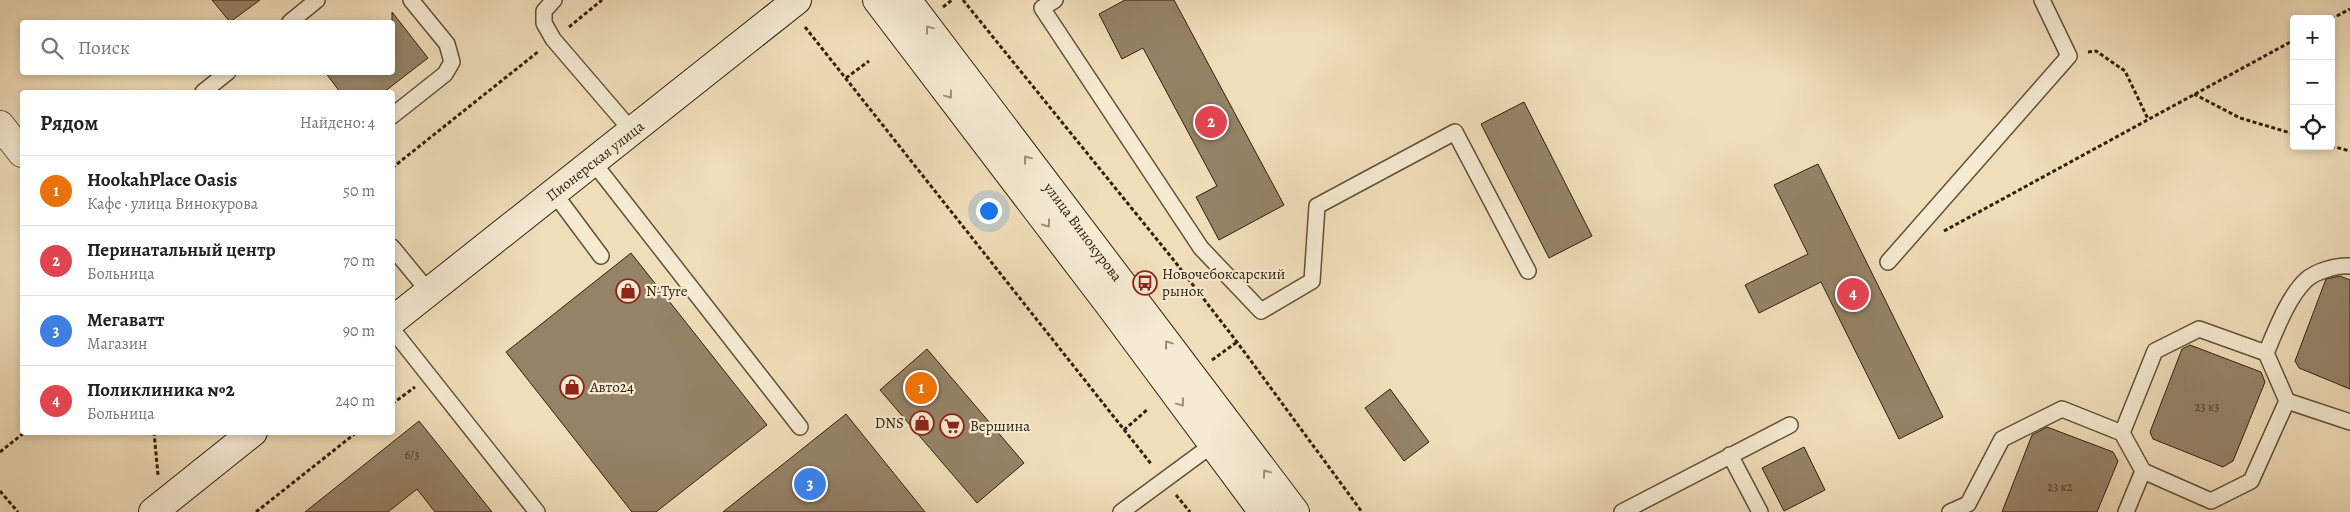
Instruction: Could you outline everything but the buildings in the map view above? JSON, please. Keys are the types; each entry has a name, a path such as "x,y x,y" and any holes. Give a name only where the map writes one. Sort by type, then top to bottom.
{"main road":[{"name":"улица Винокурова","path":"877,0 1222,437 1296,512"},
{"name":"улица Винокурова","path":"907,0 1222,437 1263,512"},
{"name":"Пионерская улица","path":"395,319 632,131 799,11"},
{"path":"0,125 20,150"},
{"path":"153,512 248,435"}],"lane":[{"path":"292,20 317,0"},
{"path":"395,114 446,74 452,62 447,44 412,0"},
{"path":"554,0 544,11 544,23 553,39 632,131"},
{"path":"1055,0 1042,8 1047,17 1201,248 1260,311 1312,281 1317,206 1455,132 1528,270"},
{"path":"1888,262 2069,56 2042,0"},
{"path":"206,90 224,75"},
{"path":"593,162 800,426"},
{"path":"554,193 601,256"},
{"path":"395,251 430,292"},
{"path":"2266,353 2282,316 2306,279 2339,265 2350,266"},
{"path":"1950,512 1970,508 2002,439 2062,409 2122,432 2143,471 2211,501 2251,481 2287,401 2266,353 2199,329 2155,351 2122,432"},
{"path":"395,333 537,512"},
{"path":"2287,401 2350,422"},
{"path":"1622,512 1790,425"},
{"path":"1121,512 1165,482 1222,437"},
{"path":"1730,455 1760,512"},
{"path":"2126,512 2143,471"}],"path":[{"path":"395,166 602,0"},
{"path":"963,0 1237,342 1362,512"},
{"path":"2335,17 2350,9"},
{"path":"799,11 846,78 1190,512"},
{"path":"1940,233 2290,42"},
{"path":"2069,56 2096,51 2125,72 2148,119"},
{"path":"846,78 869,61"},
{"path":"2194,94 2240,118 2290,133"},
{"path":"2335,147 2350,151"},
{"path":"1205,364 1237,342"},
{"path":"395,402 429,375"},
{"path":"1124,430 1148,409"},
{"path":"0,452 21,435"},
{"path":"256,512 353,435"},
{"path":"0,491 18,512"}],"place":[{"name":"Перинатальный центр","path":"1211,122"},
{"name":"Новочебоксарский рынок","path":"1145,283"},
{"name":"N-Tyre","path":"628,291"},
{"name":"Поликлиника №2","path":"1853,294"},
{"name":"Авто24","path":"572,387"},
{"name":"HookahPlace Oasis","path":"921,388"},
{"name":"DNS","path":"922,423"},
{"name":"Вершина","path":"952,426"},
{"name":"Мегаватт","path":"810,484"}]}
